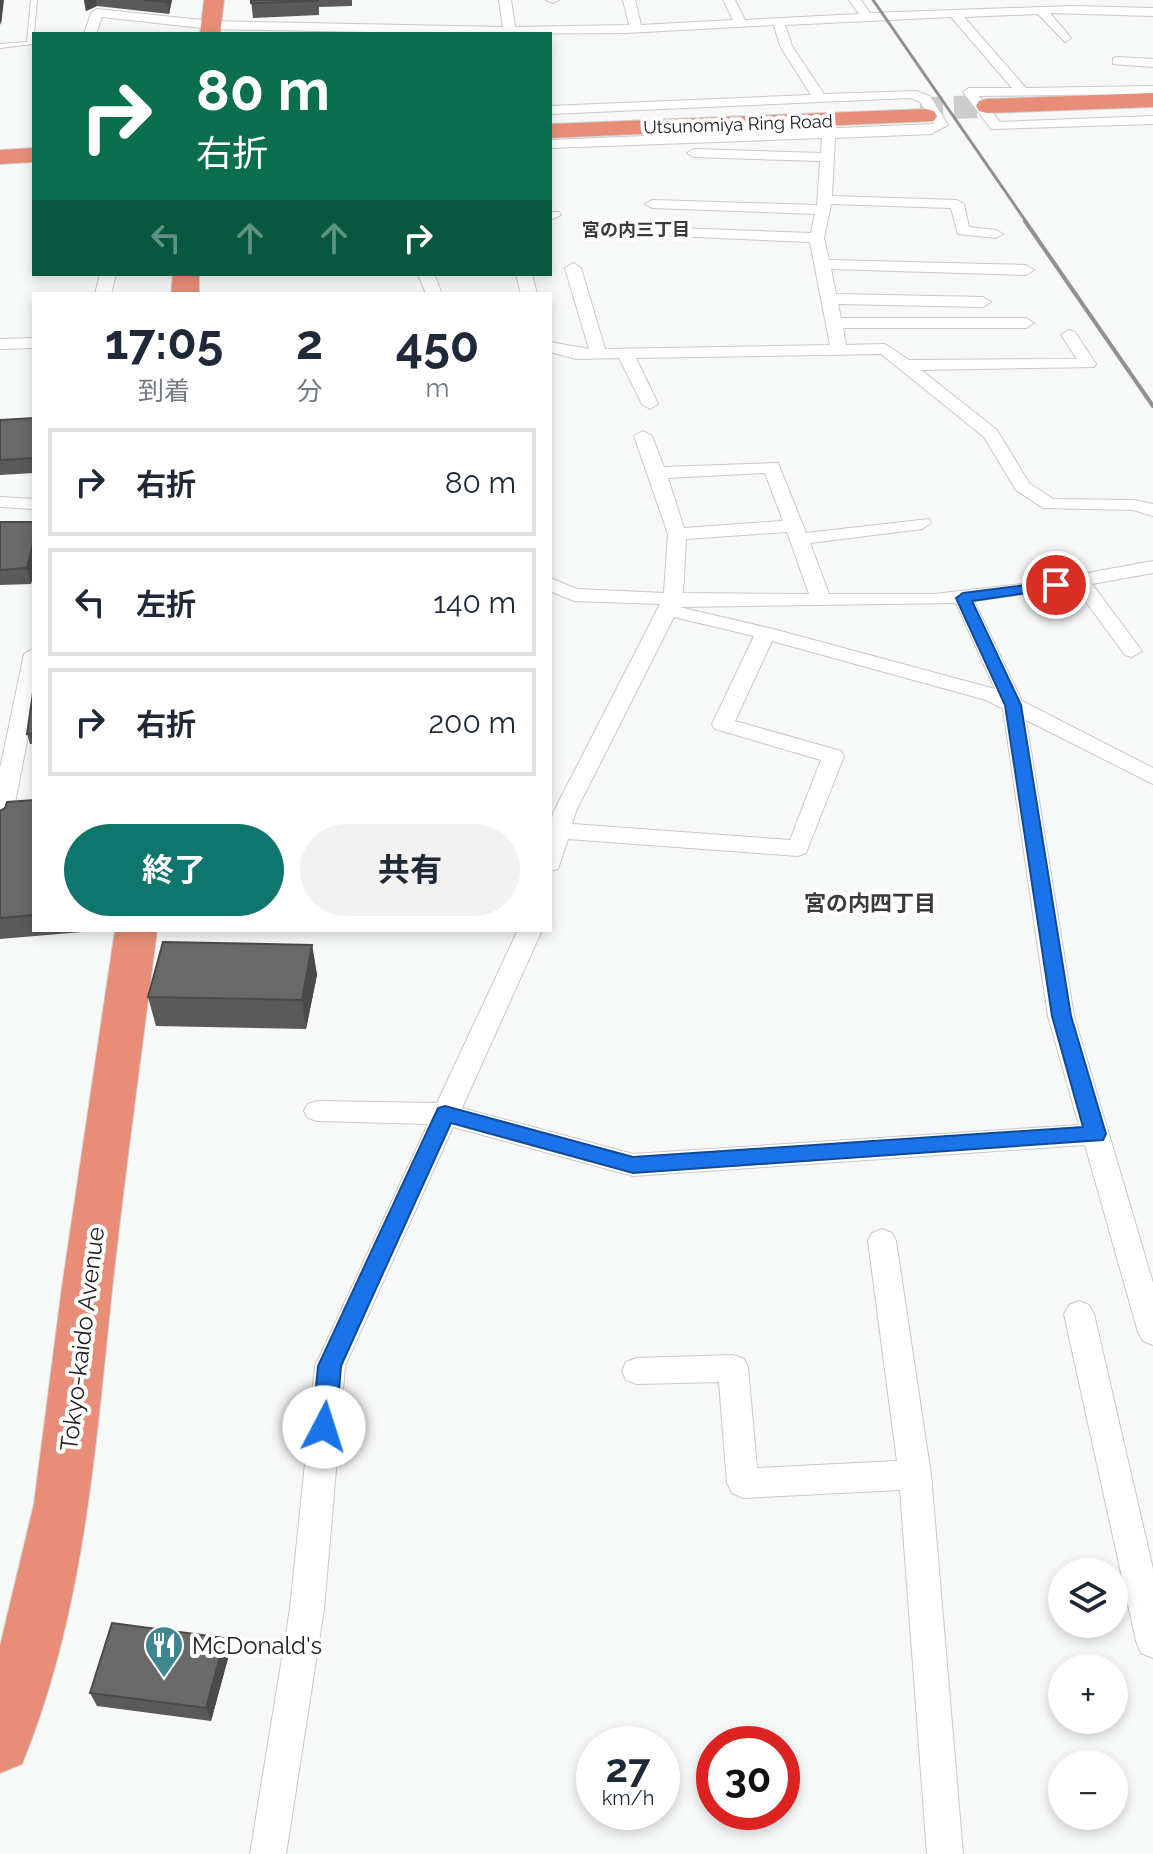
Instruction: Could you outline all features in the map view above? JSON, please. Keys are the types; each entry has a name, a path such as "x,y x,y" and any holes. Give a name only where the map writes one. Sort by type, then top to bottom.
{"highway":[{"path":"210,30 214,0"},
{"path":"1153,100 989,110 1153,107"},
{"path":"552,113 821,106 915,113"},
{"path":"552,134 799,128 915,113"},
{"name":"Utsunomiya Ring Road","path":"552,123 915,113"},
{"path":"0,143 32,141"},
{"path":"0,150 32,148"},
{"path":"0,157 32,155"},
{"path":"0,164 32,162"},
{"name":"Tokyo-kaido Avenue","path":"0,1742 35,1628 62,1504 87,1287 136,932"}],"street":[{"path":"505,0 510,31"},
{"path":"629,0 636,28"},
{"path":"729,0 741,24"},
{"path":"855,0 867,17"},
{"path":"91,32 97,13 210,30 362,26 478,32 779,23 1041,10 1153,12"},
{"path":"1041,10 1065,38"},
{"path":"955,14 1023,92"},
{"path":"779,23 786,46 820,98"},
{"path":"1117,61 1153,63"},
{"path":"1153,90 969,92 996,126 1153,120"},
{"path":"552,113 911,94 925,99 941,125 931,130 552,144"},
{"path":"829,133 824,205 817,238 839,348"},
{"path":"643,151 827,157"},
{"path":"652,204 957,204 963,231 996,234"},
{"path":"651,231 817,238"},
{"path":"822,264 1026,270"},
{"path":"573,268 598,353"},
{"path":"829,299 983,302"},
{"path":"834,323 1026,323"},
{"path":"905,365 1088,364 1069,335"},
{"path":"0,344 32,343"},
{"path":"552,348 576,354 885,349 991,434 1022,486 1049,504 1133,505 1153,510"},
{"path":"625,353 650,404"},
{"path":"552,856 565,811 670,604 677,534 643,436"},
{"path":"657,473 772,467 821,599"},
{"path":"0,502 32,504"},
{"path":"677,534 797,532 922,523"},
{"path":"552,585 574,595 670,604 963,598 1153,567"},
{"path":"1080,581 1132,651"},
{"path":"963,598 1013,705 1061,1016 1153,1332"},
{"path":"670,604 993,695 1153,777"},
{"path":"559,831 798,848 833,756 723,724 766,633"},
{"path":"7,812 32,666"},
{"path":"268,1854 307,1609 330,1366 529,932"},
{"path":"317,1111 445,1114 633,1165 1096,1134"},
{"path":"882,1241 915,1475 945,1854"},
{"path":"1079,1314 1153,1641"},
{"path":"637,1371 733,1368 743,1483 915,1475"}],"lane":[{"path":"0,46 30,44 34,0"}],"building":[{"path":"251,0 317,0 317,1 251,3"},
{"path":"32,418 32,458 0,460 0,420"},
{"path":"0,522 32,522 32,547 27,568 0,570"},
{"path":"32,700 32,733 27,734"},
{"path":"32,800 32,915 0,918 0,811 7,802"},
{"path":"163,942 312,945 302,1000 148,997"},
{"name":"McDonald's","path":"112,1623 225,1638 206,1708 90,1693"}],"tunnel":[{"path":"920,109 987,106"}],"railway":[{"path":"873,0 1027,223"},
{"path":"1025,221 1153,406"}],"place":[{"name":"McDonald's","path":"164,1679"}],"district":[{"name":"宮の内三丁目","path":"636,229"},
{"name":"宮の内四丁目","path":"870,903"}],"route":[{"path":"324,1427 330,1366 445,1114 633,1165 1096,1134 1061,1016 1013,705 963,598 1056,585"}]}
